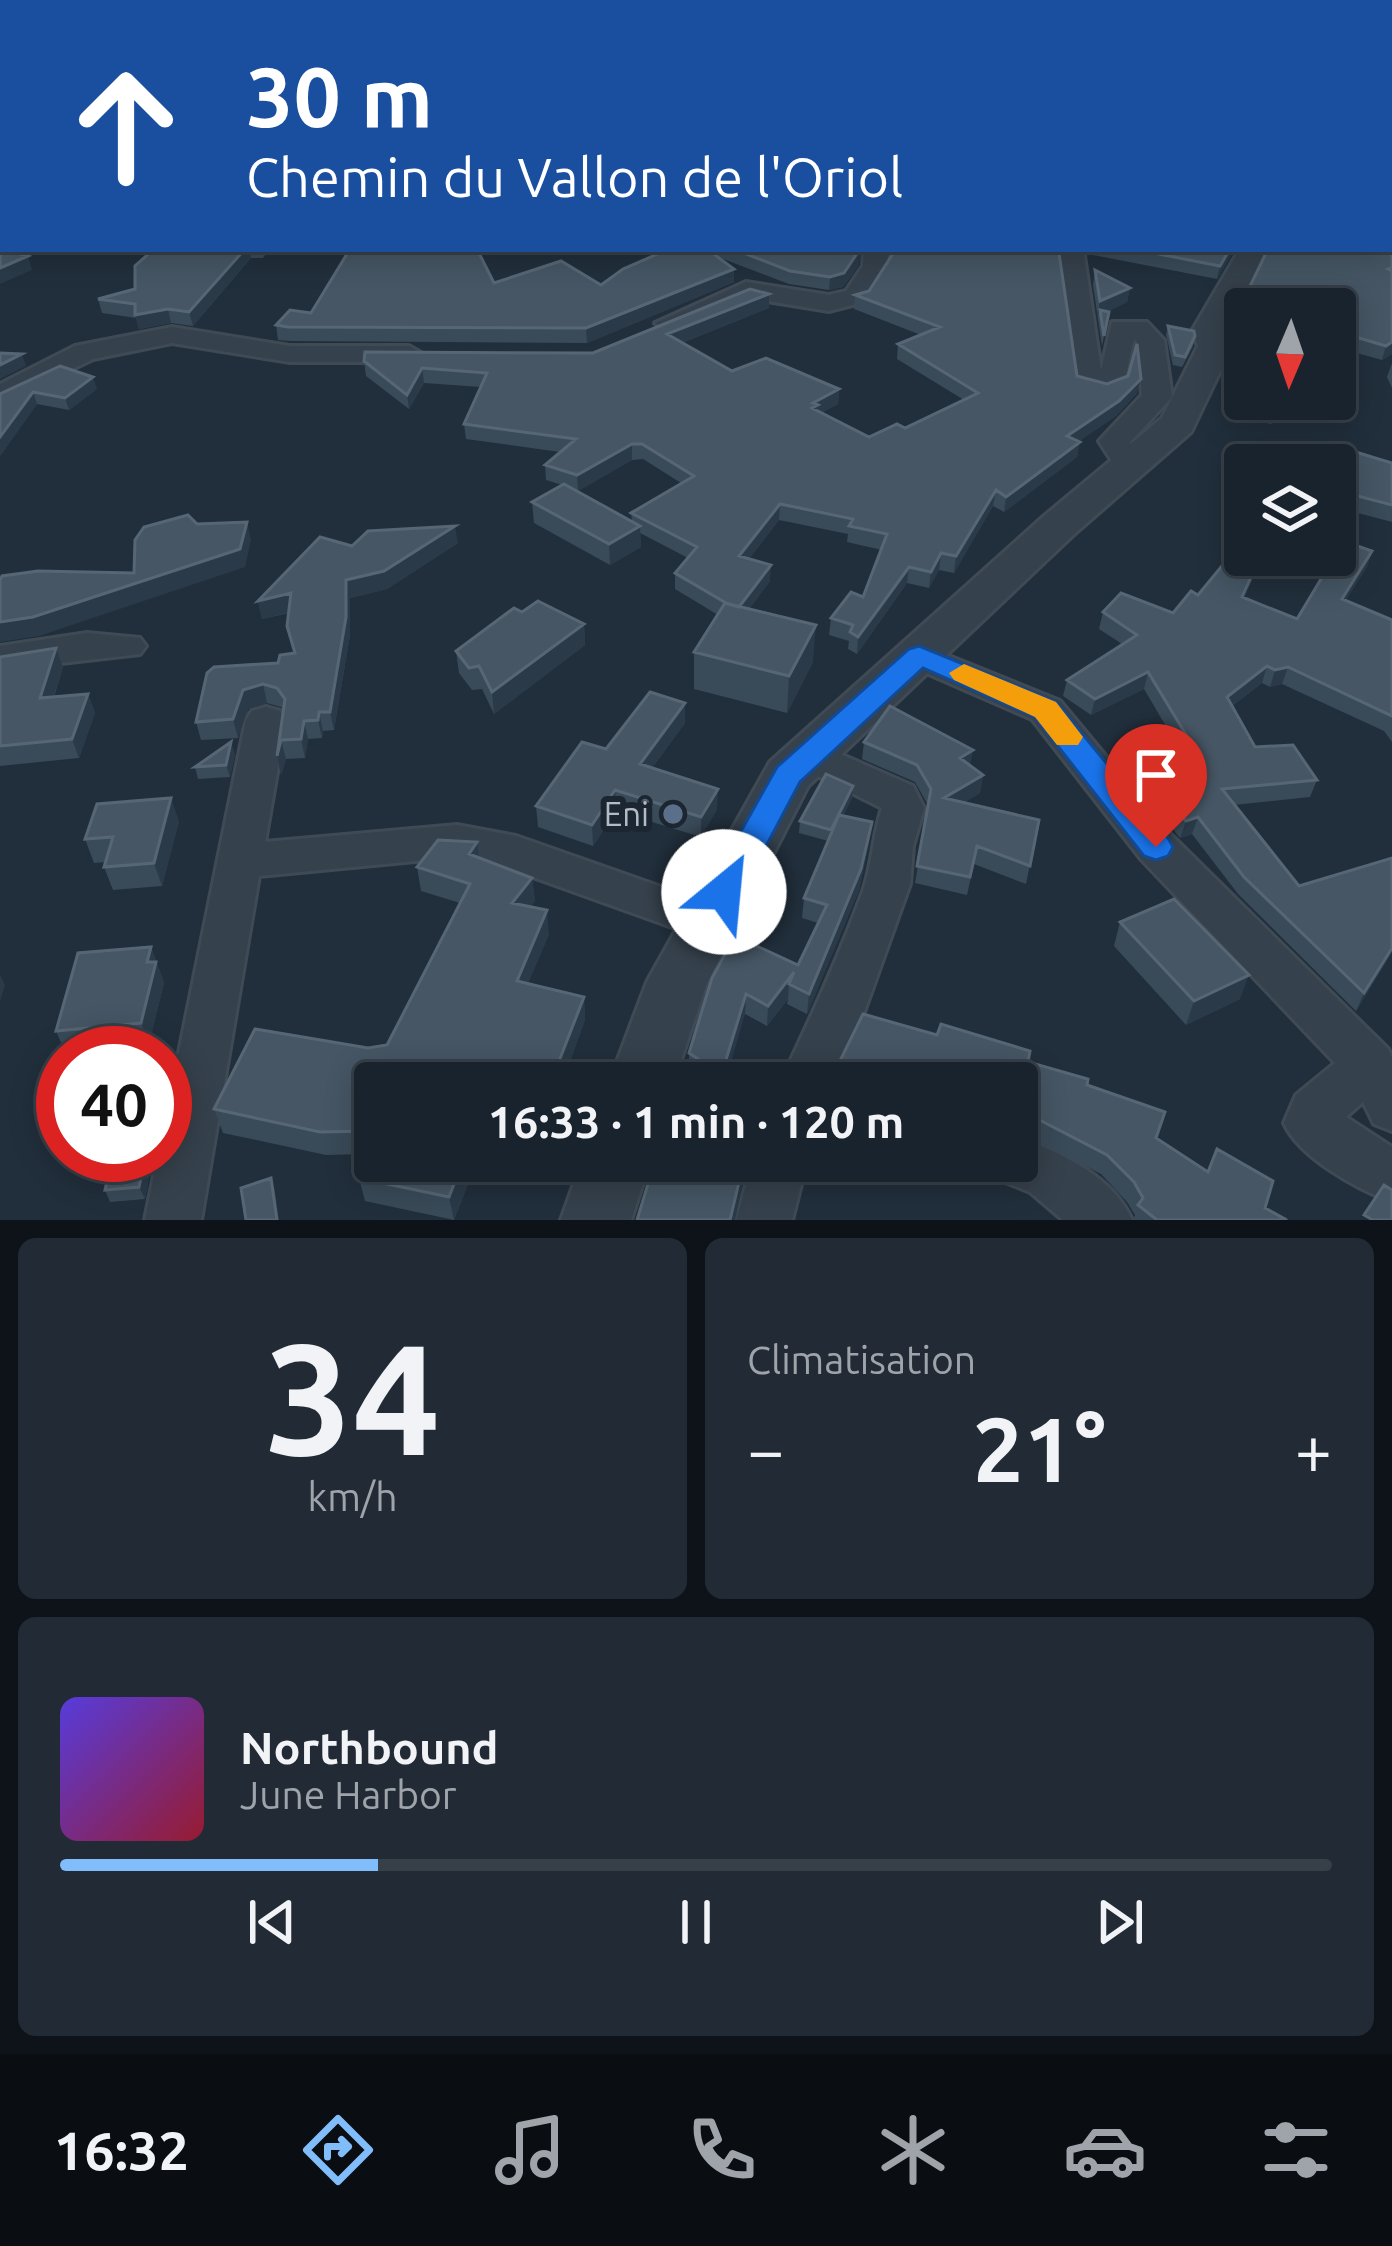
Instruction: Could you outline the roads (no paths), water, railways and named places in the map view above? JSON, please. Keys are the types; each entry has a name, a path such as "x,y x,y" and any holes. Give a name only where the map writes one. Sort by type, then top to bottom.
{"street":[{"path":"636,336 746,290 843,302 854,297 875,266 876,252"},
{"path":"1071,252 1088,382 1105,386 1113,381 1122,328 1137,328 1150,340 1157,397 1114,441 1130,465"},
{"path":"648,1062 677,982 781,785 808,754 1058,526 1178,424 1215,346 1209,331 1253,252"},
{"path":"0,395 85,352 172,335 290,354 429,354"},
{"path":"0,658 87,645 128,646"},
{"path":"919,656 1046,710 1156,847 1381,1087 1314,1112 1310,1123 1392,1177"},
{"path":"173,1220 266,721"},
{"path":"808,754 898,797 903,808 891,846 888,884 816,1062"},
{"path":"241,860 458,841 501,848 708,922"},
{"path":"1038,1170 1104,1220"},
{"path":"596,1220 609,1182"},
{"path":"764,1220 774,1182"}],"place":[{"name":"Eni","path":"673,814"}]}
